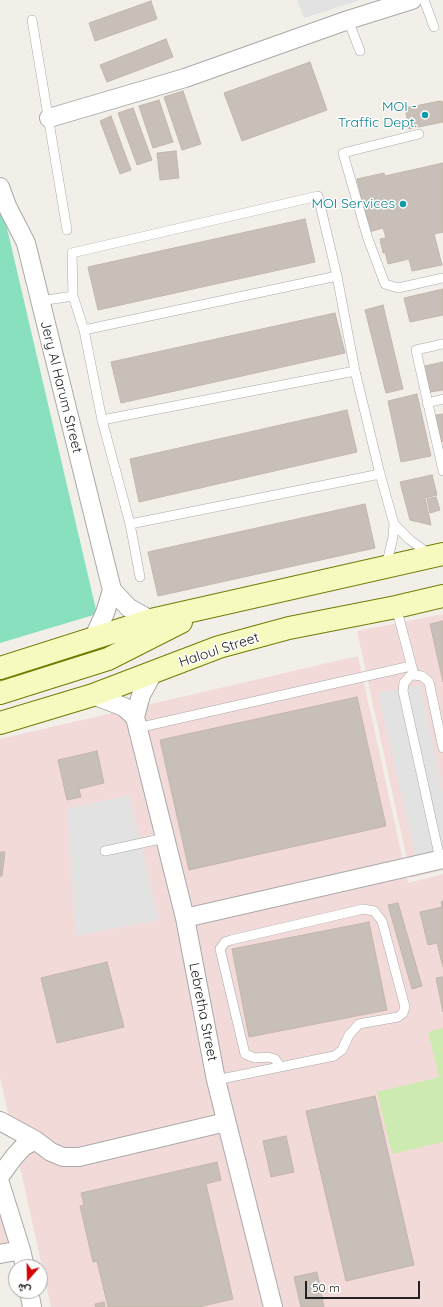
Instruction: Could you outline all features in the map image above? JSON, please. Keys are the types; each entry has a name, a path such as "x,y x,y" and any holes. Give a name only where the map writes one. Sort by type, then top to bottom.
{"main road":[{"path":"0,668 93,640 151,620 438,556"},
{"name":"Haloul Street","path":"0,723 93,695 219,647 289,628 396,607 443,596"},
{"path":"0,693 108,659 210,607"}],"street":[{"path":"48,118 185,78 348,20 412,0"},
{"name":"Jery Al Harum Street","path":"0,187 7,206 26,243 112,590 129,608 151,620"},
{"path":"93,640 105,613 112,590"},
{"path":"136,722 144,686 153,672"},
{"path":"93,695 124,707 136,722"},
{"name":"Lebretha Street","path":"136,722 185,918 216,1080 273,1307"},
{"path":"185,918 442,859"},
{"path":"0,1121 36,1140 51,1152 63,1157 79,1157 226,1122"},
{"path":"0,1176 14,1156 23,1147 36,1140"},
{"path":"0,1183 23,1259"},
{"path":"0,1254 21,1250"}],"lane":[{"path":"424,0 434,27"},
{"path":"32,20 67,230"},
{"path":"348,20 360,51"},
{"path":"419,134 343,153 368,239 385,284 398,288 443,278"},
{"path":"140,577 130,524 102,420 84,330 73,296 72,253 318,196 337,276 355,371 380,474 394,524 393,537 385,568"},
{"path":"84,330 337,276"},
{"path":"40,301 73,296"},
{"path":"443,344 416,350 427,403 441,455 443,471"},
{"path":"102,420 355,371"},
{"path":"427,403 443,399"},
{"path":"130,524 380,474"},
{"path":"394,524 410,540 438,556"},
{"path":"396,607 413,670 429,682 443,748"},
{"path":"136,722 413,670"},
{"path":"413,670 404,682 403,691 442,859"},
{"path":"105,851 165,838"},
{"path":"216,1080 280,1067 338,1054 354,1028 359,1024 398,1016 403,1013 405,1007 382,921 374,911 363,909 239,938 225,942 220,949 246,1054 255,1058 268,1057 275,1059 280,1067"}],"shaded area":[{"path":"297,0 360,0 304,18"},
{"path":"443,614 443,870 411,878 357,631"},
{"path":"358,656 408,883 443,874 443,1307 51,1307 48,1293 48,1259 40,1259 0,1077 0,739"},
{"path":"420,685 443,790 443,850 416,857 378,693"},
{"path":"129,795 159,920 76,936 67,809"},
{"path":"0,1190 15,1246 0,1250"}],"green space":[{"path":"0,198 97,614 0,643"},
{"path":"443,1028 443,1142 392,1154 377,1092 439,1077 428,1032"}],"building":[{"path":"151,1 157,19 95,41 89,23"},
{"path":"166,39 173,57 107,82 100,65"},
{"path":"310,62 327,110 242,141 224,93"},
{"path":"183,91 201,144 182,150 164,97"},
{"path":"159,100 173,142 153,148 139,106"},
{"name":"MOI - Traffic Dept.","path":"440,101 443,102 443,122 409,129 405,108"},
{"path":"133,108 152,160 137,165 118,113"},
{"path":"111,116 131,170 120,174 100,121"},
{"path":"176,151 179,178 160,180 157,153"},
{"name":"MOI Services","path":"443,163 443,232 434,234 442,265 412,271 409,259 388,264 385,252 383,253 380,239 386,238 383,228 369,232 357,179 384,173 385,176"},
{"path":"305,219 315,262 98,310 88,267"},
{"path":"443,289 443,315 410,322 404,298"},
{"path":"383,305 403,389 386,393 365,310"},
{"path":"335,313 345,353 121,403 111,362"},
{"path":"443,362 443,390 430,392 425,366"},
{"path":"417,394 431,456 401,462 388,401"},
{"path":"347,410 357,452 139,502 130,459"},
{"path":"443,414 443,441 441,442 436,415"},
{"path":"432,475 437,495 425,498 431,525 410,520 400,482"},
{"path":"436,497 440,510 430,513 427,499"},
{"path":"365,504 375,548 158,596 148,552"},
{"path":"443,621 443,682 430,624"},
{"path":"357,697 386,826 189,870 160,740"},
{"path":"97,751 104,783 79,789 81,797 67,800 58,760"},
{"path":"0,852 5,852 2,876 0,876"},
{"path":"443,901 443,967 437,943 428,945 420,912 442,907 441,902"},
{"path":"398,903 422,986 412,989 388,905"},
{"path":"369,922 387,1010 249,1037 232,949"},
{"path":"107,962 124,1027 57,1043 41,978"},
{"path":"443,977 443,1012 436,978"},
{"path":"375,1096 414,1265 346,1281 306,1111"},
{"path":"286,1136 294,1172 271,1177 263,1141"},
{"path":"217,1162 221,1180 206,1184 233,1299 199,1307 108,1307 97,1261 93,1262 80,1206 84,1205 81,1193"},
{"path":"317,1272 324,1307 301,1307 294,1277"},
{"path":"104,1302 105,1307 96,1307 95,1304"}],"place":[{"name":"MOI - Traffic Dept.","path":"425,115"},
{"name":"MOI Services","path":"403,204"}]}
